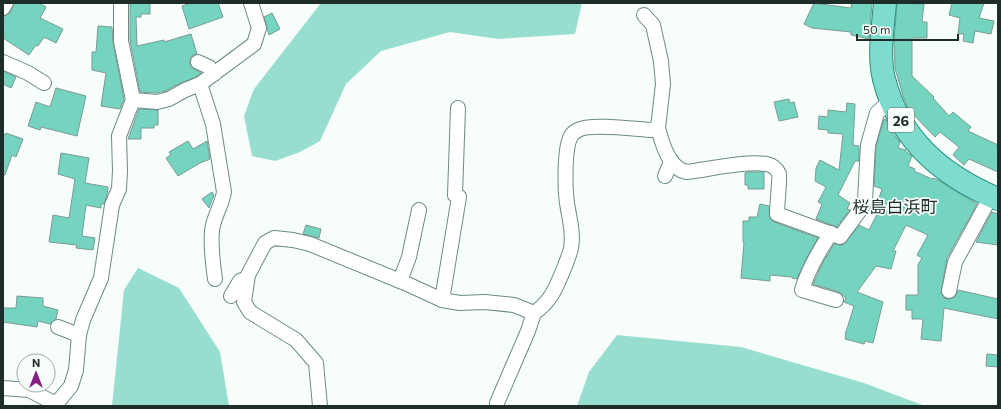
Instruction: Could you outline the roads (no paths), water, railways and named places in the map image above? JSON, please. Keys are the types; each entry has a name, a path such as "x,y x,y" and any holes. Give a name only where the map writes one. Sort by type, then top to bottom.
{"main road":[{"name":"26","path":"885,3 882,47 884,79 892,100 908,131 917,144 934,162 955,178 995,198"}],"street":[{"path":"3,8 6,3"},
{"path":"3,388 29,390 56,405 71,386 76,370 79,335 83,320 102,278 112,206 119,189 120,171 118,136 133,100 121,41 121,3"},
{"path":"133,100 157,102 169,99 200,84 254,44 259,28 251,3"},
{"path":"644,16 653,25 662,61 663,84 658,128 660,137 671,162 681,171 687,172 743,164 769,164 775,168 779,175 777,214 840,237 863,206 865,200 868,145 877,113 892,100"},
{"path":"3,62 28,73 44,83"},
{"path":"198,62 209,67 214,74"},
{"path":"200,84 213,124 224,192 222,203 213,226 213,260 215,279"},
{"path":"442,300 459,197 455,195 458,108"},
{"path":"497,406 534,313 543,307 552,296 571,248 566,176 568,147 571,135 579,129 595,127 651,130 658,128"},
{"path":"665,176 671,162"},
{"path":"949,291 955,262 995,198"},
{"path":"400,281 409,257 419,210"},
{"path":"831,233 818,252 804,280 802,290 836,300"},
{"path":"320,406 316,363 296,340 250,312 244,302 247,279 256,258 265,243 274,238 310,244 442,300 455,303 485,302 514,305 534,313"},
{"path":"231,296 240,281 247,279"},
{"path":"58,327 79,335"}],"district":[{"name":"桜島白浜町","path":"895,206"}]}
